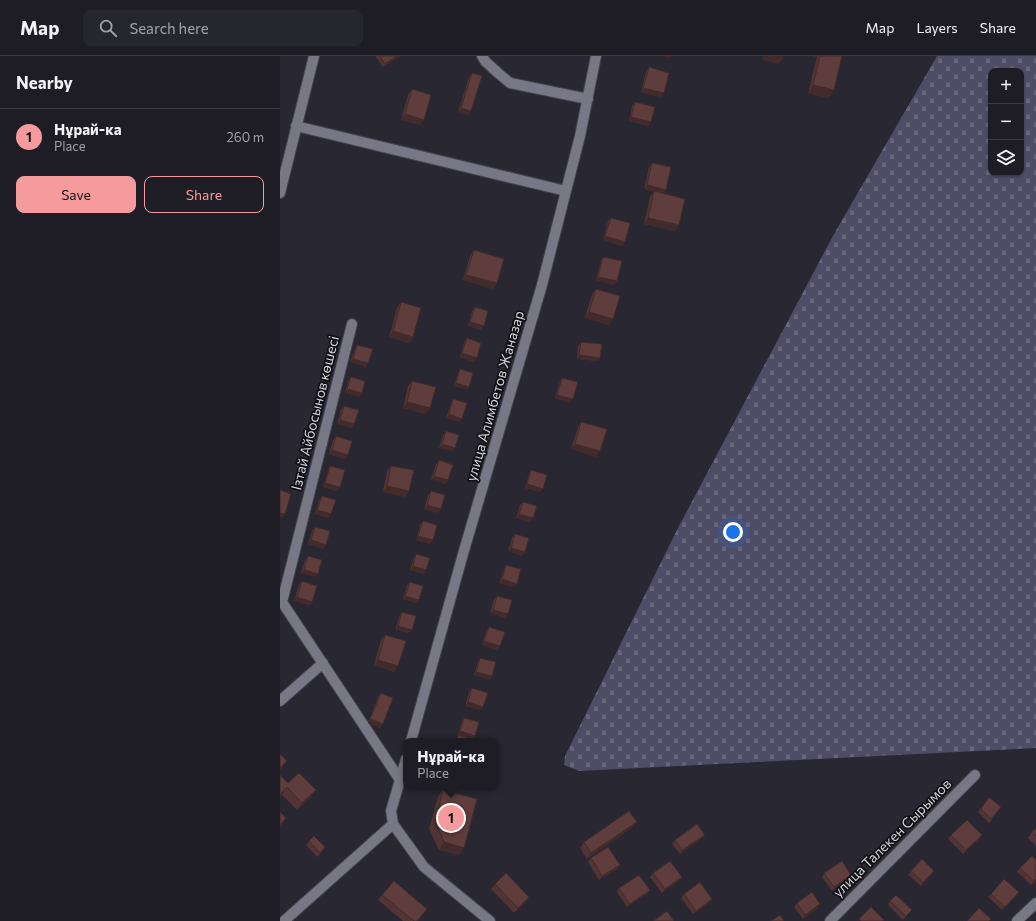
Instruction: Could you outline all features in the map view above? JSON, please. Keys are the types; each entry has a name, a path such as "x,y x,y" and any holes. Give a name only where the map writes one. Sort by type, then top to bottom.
{"street":[{"path":"280,193 314,56"},
{"path":"482,56 485,61 510,83 588,99"},
{"name":"улица Алимбетов Жаназар","path":"412,738 463,554 542,285 580,136 596,56"},
{"path":"296,126 566,191"},
{"name":"Ізтай Айбосынов көшесі","path":"281,600 352,324"},
{"path":"281,600 400,780"},
{"path":"280,701 323,663"},
{"path":"403,769 391,811 393,824 424,867 490,921"},
{"name":"улица Талекен Сырымов","path":"830,921 975,775"},
{"path":"284,921 393,824"},
{"path":"1017,921 1036,903"}],"green space":[{"path":"937,56 1036,56 1036,748 579,771 564,765 565,756 679,526 834,234"}],"building":[{"path":"380,56 397,56 385,64"},
{"path":"820,56 842,56 834,90 813,85"},
{"path":"649,67 669,73 664,93 643,88"},
{"path":"472,73 482,76 471,111 461,108"},
{"path":"412,89 431,95 424,120 405,114"},
{"path":"635,102 655,107 651,122 631,117"},
{"path":"652,163 671,167 666,190 647,185"},
{"path":"654,191 685,199 679,225 648,218"},
{"path":"611,218 630,223 625,242 605,236"},
{"path":"474,250 504,259 497,283 466,275"},
{"path":"603,257 622,261 617,281 598,277"},
{"path":"596,289 620,296 613,319 589,312"},
{"path":"401,302 421,308 413,337 393,331"},
{"path":"475,307 488,311 484,326 470,322"},
{"path":"467,338 481,343 477,358 462,353"},
{"path":"581,342 602,344 600,358 579,355"},
{"path":"357,345 373,349 368,363 353,359"},
{"path":"460,369 473,373 469,387 456,383"},
{"path":"351,377 365,381 362,393 347,389"},
{"path":"562,378 578,382 573,399 557,395"},
{"path":"412,381 436,387 430,408 407,402"},
{"path":"453,399 467,403 462,419 449,414"},
{"path":"344,406 359,410 354,424 340,420"},
{"path":"581,422 607,429 600,451 575,444"},
{"path":"446,431 459,435 455,448 442,444"},
{"path":"336,436 352,441 348,455 332,450"},
{"path":"439,460 453,465 448,480 434,476"},
{"path":"330,466 345,470 340,487 325,483"},
{"path":"391,466 414,470 409,491 387,486"},
{"path":"531,470 547,475 543,489 527,484"},
{"path":"280,490 291,494 285,514 280,513"},
{"path":"431,491 445,495 441,509 427,505"},
{"path":"322,496 336,500 331,514 317,510"},
{"path":"523,502 537,506 533,518 519,514"},
{"path":"423,521 437,525 433,540 418,536"},
{"path":"315,527 330,531 326,545 311,540"},
{"path":"515,534 529,538 525,552 511,548"},
{"path":"416,554 430,558 426,570 413,566"},
{"path":"308,556 322,560 318,574 304,570"},
{"path":"506,565 521,569 517,584 502,579"},
{"path":"302,581 317,586 312,602 297,597"},
{"path":"410,582 423,586 419,600 405,596"},
{"path":"497,596 512,600 508,614 493,610"},
{"path":"402,612 416,616 412,630 398,626"},
{"path":"489,627 505,632 500,646 484,641"},
{"path":"385,635 406,641 398,666 378,660"},
{"path":"480,658 496,662 492,676 476,672"},
{"path":"472,688 488,693 483,707 468,702"},
{"path":"381,693 393,698 383,724 370,719"},
{"path":"464,718 479,722 475,736 460,731"},
{"path":"458,735 470,738 457,738"},
{"path":"280,754 287,761 280,768"},
{"path":"299,773 316,790 302,803 287,787 280,795 280,775 288,783"},
{"path":"443,790 477,799 464,848 444,842 435,822"},
{"path":"989,797 1001,807 991,819 981,809"},
{"path":"629,811 637,822 591,853 584,842"},
{"path":"280,812 286,818 280,825"},
{"path":"967,820 982,835 966,850 951,835"},
{"path":"697,824 705,835 682,850 675,840"},
{"path":"1036,828 1036,836 1032,832"},
{"path":"314,836 325,847 320,853 309,841"},
{"path":"608,847 620,865 602,876 591,858"},
{"path":"1032,856 1036,860 1036,879 1034,881 1020,868"},
{"path":"922,859 934,871 923,882 911,871"},
{"path":"670,861 682,877 665,889 653,873"},
{"path":"842,861 851,875 834,887 824,873"},
{"path":"506,873 529,897 518,908 495,884"},
{"path":"639,875 650,890 630,904 619,888"},
{"path":"1004,879 1019,892 1005,907 991,894"},
{"path":"394,881 427,909 417,921 414,921 382,895"},
{"path":"700,882 712,899 696,911 684,894"},
{"path":"812,892 820,904 805,915 797,903"},
{"path":"896,895 912,910 906,916 890,901"},
{"path":"871,907 884,920 861,921 859,919"},
{"path":"979,908 991,919 989,921 967,921"},
{"path":"667,911 674,921 653,921"},
{"path":"780,915 784,921 771,921"}],"place":[{"name":"Нұрай-ка","path":"451,818"}]}
